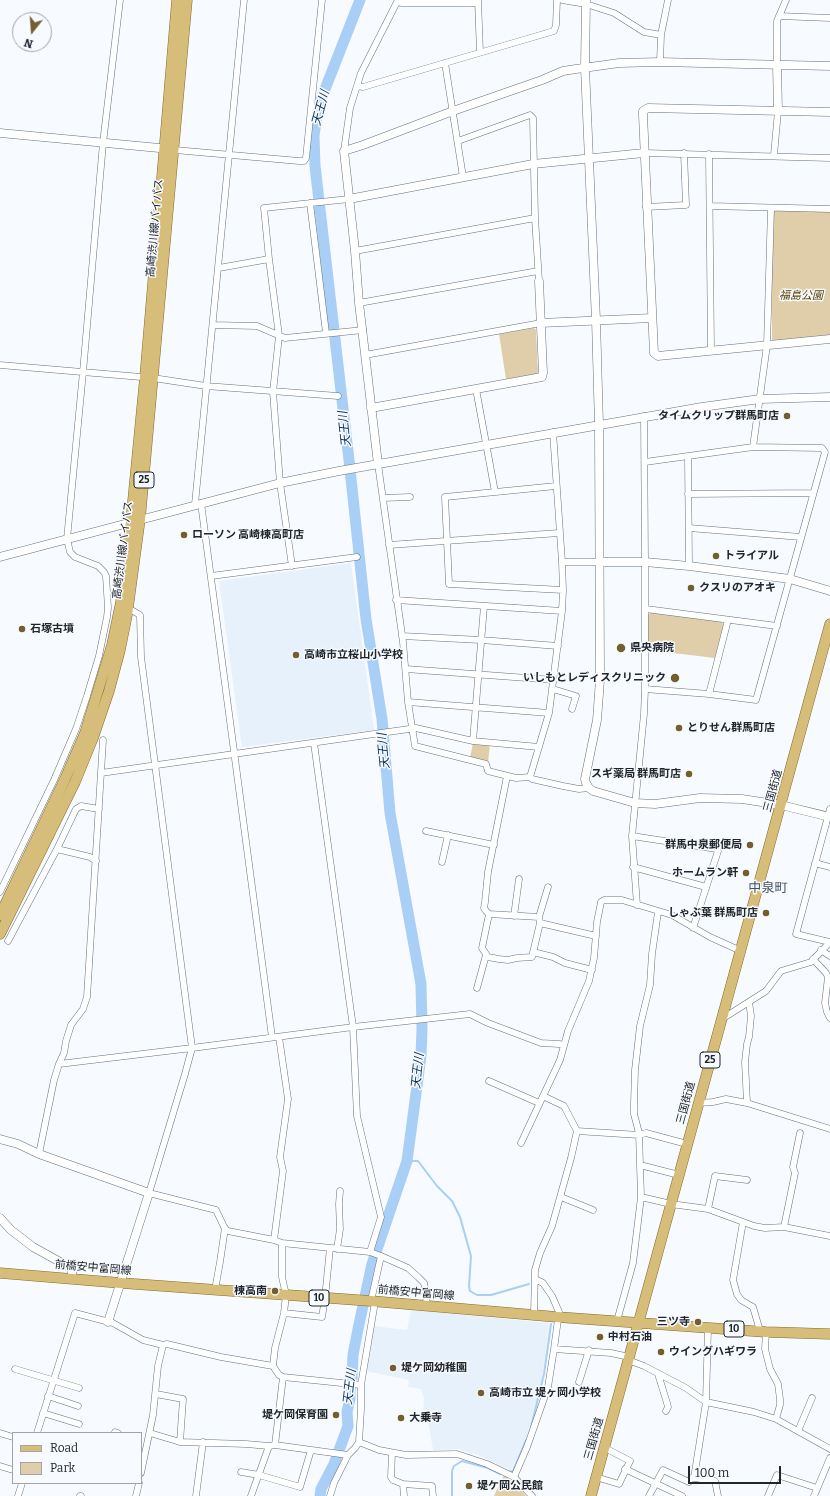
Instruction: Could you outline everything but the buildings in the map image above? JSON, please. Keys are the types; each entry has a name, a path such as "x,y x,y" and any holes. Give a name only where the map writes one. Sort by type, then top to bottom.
{"main road":[{"name":"高崎渋川線バイパス","path":"169,149 177,0"},
{"name":"高崎渋川線バイパス","path":"4,938 75,782 93,738 116,664 128,608 169,149 187,0"},
{"name":"高崎渋川線バイパス","path":"0,915 66,779 85,733 112,645 136,520"},
{"name":"三国街道","path":"590,1496 605,1448 629,1359 637,1322 671,1204 830,624"},
{"name":"前橋安中富岡線","path":"0,1273 373,1301 557,1317 708,1328 830,1334"}],"street":[{"path":"0,892 54,780 76,729 87,696 107,617 108,608 106,576 104,572 98,566 75,557 70,552 67,539 103,143 120,0"},
{"path":"244,0 219,268 206,386 198,504 211,576 234,755 275,1037 288,1099 280,1157 283,1171 274,1240"},
{"path":"0,133 304,161 306,158 322,0"},
{"path":"357,86 363,87 554,31 556,25 557,0"},
{"path":"562,0 586,2 614,13 648,34 661,36"},
{"path":"660,62 661,36 668,0"},
{"path":"774,155 778,111 777,21 786,0"},
{"path":"480,52 478,2 402,3 397,1 363,68 350,108 344,151 371,408 402,636 408,702 415,746 486,764 488,771 507,776 520,778 530,777 532,779 579,789 589,788"},
{"path":"586,2 585,68 599,425 600,680 597,720 585,779 589,788 593,791 635,803 655,804 700,798 732,798 829,814 796,934 830,942"},
{"path":"779,16 830,18"},
{"path":"344,151 542,80 563,71 619,63 660,62 830,66"},
{"path":"445,63 463,177"},
{"path":"830,112 648,108 643,111 646,207 654,352 656,355 830,339"},
{"path":"371,408 542,377 541,323 533,164 533,118 530,115 458,141"},
{"path":"292,566 280,482 273,392 279,336 264,208 349,199 533,164 644,153 774,155 830,158"},
{"path":"646,207 686,205 684,153"},
{"path":"709,154 710,350"},
{"path":"312,202 328,333"},
{"path":"710,206 830,209"},
{"path":"753,448 767,345 771,208"},
{"path":"355,251 535,218"},
{"path":"219,268 269,259"},
{"path":"359,303 538,271"},
{"path":"365,355 541,323 652,318"},
{"path":"213,325 257,326 285,338 363,330"},
{"path":"0,365 149,377 206,386 338,396"},
{"path":"476,388 495,492"},
{"path":"0,556 280,482 644,416 760,399 830,396"},
{"path":"637,905 633,867 632,836 644,714 646,562 644,416"},
{"path":"530,777 549,713 562,611 562,562 552,432"},
{"path":"644,689 709,694 756,700 825,452 822,448 753,448 645,462"},
{"path":"688,456 689,566"},
{"path":"556,486 445,497 448,584 563,590"},
{"path":"688,494 813,493"},
{"path":"383,498 410,497"},
{"path":"689,528 801,537"},
{"path":"389,545 559,533"},
{"path":"211,576 357,557"},
{"path":"562,562 646,562 689,566 790,579 830,590"},
{"path":"396,600 562,611"},
{"path":"473,740 484,606"},
{"path":"108,1322 192,1048 141,657 140,615 128,608"},
{"path":"646,610 777,626"},
{"path":"709,694 728,620"},
{"path":"402,636 558,646"},
{"path":"406,669 554,680"},
{"path":"553,689 576,696 572,709"},
{"path":"408,702 549,713"},
{"path":"101,773 413,730 416,728 473,740 539,747"},
{"path":"39,1154 59,1064 64,1053 66,1041 71,1025 83,1009 87,997 102,740"},
{"path":"314,743 353,1027 357,1116 381,1217 370,1252"},
{"path":"507,776 488,872 484,908 489,914 540,920 596,936"},
{"path":"4,938 57,849 78,807 99,808"},
{"path":"426,831 494,845"},
{"path":"442,862 448,835"},
{"path":"632,836 717,849 718,851 693,928"},
{"path":"57,849 90,857 96,861"},
{"path":"816,863 830,867"},
{"path":"633,867 706,887"},
{"path":"514,916 519,878"},
{"path":"489,914 482,948 486,955 499,960 532,957 548,887"},
{"path":"521,1143 560,1060 563,1045 592,970 597,922 601,902 604,900 622,900 672,915 693,928 741,950"},
{"path":"617,1321 632,1263 641,1196 639,1135 634,1104 635,1070 640,1026 650,985 652,954 658,912"},
{"path":"722,1019 766,991 780,971 811,962 830,942"},
{"path":"821,950 830,956"},
{"path":"533,952 592,970"},
{"path":"477,988 486,955"},
{"path":"813,959 828,977 825,1003 830,1018"},
{"path":"747,1103 745,1062 746,1044 749,1037 751,1016 749,1002"},
{"path":"59,1064 353,1027 470,1014 488,1023 541,1043 563,1045"},
{"path":"489,1081 539,1103"},
{"path":"534,1315 535,1270 540,1253 552,1226 561,1197 577,1131 564,1106 543,1096"},
{"path":"698,1103 726,1099 747,1103 830,1129"},
{"path":"577,1131 639,1135 646,1133 687,1144"},
{"path":"784,1227 795,1172 793,1167 800,1134"},
{"path":"0,1139 18,1144 39,1154 148,1193 216,1210 228,1231 282,1243 370,1252 408,1268 418,1277 424,1284 427,1306"},
{"path":"640,1165 679,1175"},
{"path":"708,1209 716,1176 746,1180"},
{"path":"337,1249 340,1229 340,1190"},
{"path":"641,1196 671,1204 708,1209 742,1222 765,1228 784,1227 830,1236"},
{"path":"561,1197 593,1210"},
{"path":"0,1218 16,1234 33,1247 71,1268 72,1278"},
{"path":"742,1222 732,1280 741,1300 753,1307 763,1331 765,1349 770,1369 778,1384 780,1405 776,1419"},
{"path":"215,1290 225,1228"},
{"path":"282,1243 282,1277 286,1295 284,1313 275,1348 273,1366 279,1375 283,1376 360,1385"},
{"path":"284,1313 322,1317 330,1248"},
{"path":"330,1496 334,1483 348,1455 359,1442 361,1409 360,1385 380,1256"},
{"path":"514,1477 542,1408 548,1387 558,1312 552,1296 543,1283 535,1279"},
{"path":"37,1432 75,1312 113,1323 143,1340 163,1345 167,1344 221,1357 273,1366"},
{"path":"649,1496 662,1470 689,1482 692,1478 694,1478 706,1402 708,1328"},
{"path":"142,1469 150,1433 156,1394 158,1366 163,1345"},
{"path":"554,1349 589,1350 611,1353 629,1359 686,1388 706,1402 754,1412 776,1419 830,1449"},
{"path":"580,1382 589,1350"},
{"path":"15,1369 79,1388"},
{"path":"658,1374 668,1407 666,1411"},
{"path":"251,1496 272,1445 283,1376"},
{"path":"156,1394 184,1399 180,1442"},
{"path":"48,1396 78,1406"},
{"path":"798,1431 812,1398"},
{"path":"43,1413 79,1424"},
{"path":"0,1433 12,1437"},
{"path":"150,1433 180,1442 272,1445 348,1455"},
{"path":"142,1440 148,1442"},
{"path":"196,1496 203,1442"},
{"path":"359,1442 379,1450 406,1455 457,1454 487,1464 514,1477 532,1496"},
{"path":"596,1477 618,1484 630,1460 605,1448"},
{"path":"241,1472 259,1475 300,1487 311,1450"},
{"path":"392,1453 391,1477 393,1480 403,1484 432,1486 433,1496"},
{"path":"814,1496 830,1458"},
{"path":"0,1466 12,1470"},
{"path":"625,1469 682,1496"},
{"path":"768,1496 777,1476 817,1488"},
{"path":"694,1478 715,1482 718,1496"},
{"path":"18,1496 22,1484"},
{"path":"136,1496 139,1484"},
{"path":"403,1484 404,1496"}],"shaded area":[{"name":"高崎市立桜山小学校","path":"351,563 374,730 242,747 219,581"},
{"name":"高崎市立 堤ヶ岡小学校","path":"411,1310 549,1323 542,1379 529,1431 511,1470 475,1454 457,1449 433,1450 429,1426 423,1416 424,1398 421,1389 408,1387 409,1380 365,1371 369,1359 374,1326 407,1330"}],"green space":[{"name":"福島公園","path":"771,208 830,209 830,335 772,341"},
{"path":"534,328 536,330 537,374 506,379 499,334"},
{"path":"651,612 721,621 724,626 715,658 648,650 648,615"},
{"path":"473,743 490,744 488,763 470,758"},
{"path":"504,1475 516,1484 526,1496 494,1496"}],"waterway":[{"name":"天王川","path":"320,1496 321,1489 334,1464 348,1426 347,1412 350,1399 353,1355 372,1264 407,1161 421,1056 422,1029 421,984 390,813 382,719 366,619 315,166 314,136 318,107 360,0"},
{"path":"407,1161 418,1161 437,1186 452,1201 460,1217 471,1256 470,1291 477,1295 491,1295 529,1284"},
{"path":"531,1427 544,1374 551,1324"},
{"path":"507,1472 513,1471 526,1440"},
{"path":"452,1496 452,1471 454,1466 462,1461 488,1468 500,1474 503,1473"}],"place":[{"name":"タイムクリップ群馬町店","path":"787,416"},
{"name":"ローソン 高崎棟高町店","path":"184,535"},
{"name":"トライアル","path":"716,556"},
{"name":"クスリのアオキ","path":"691,588"},
{"name":"石塚古墳","path":"22,629"},
{"name":"県央病院","path":"621,648"},
{"name":"高崎市立桜山小学校","path":"296,655"},
{"name":"いしもとレディスクリニック","path":"675,678"},
{"name":"とりせん群馬町店","path":"679,728"},
{"name":"スギ薬局 群馬町店","path":"689,774"},
{"name":"群馬中泉郵便局","path":"750,845"},
{"name":"ホームラン軒","path":"746,873"},
{"name":"しゃぶ葉 群馬町店","path":"766,913"},
{"name":"棟高南","path":"275,1291"},
{"name":"三ツ寺","path":"698,1322"},
{"name":"中村石油","path":"600,1337"},
{"name":"ウイングハギワラ","path":"661,1352"},
{"name":"堤ケ岡幼稚園","path":"393,1368"},
{"name":"高崎市立 堤ヶ岡小学校","path":"481,1393"},
{"name":"堤ケ岡保育園","path":"336,1415"},
{"name":"大乗寺","path":"401,1418"},
{"name":"堤ケ岡公民館","path":"469,1486"}],"district":[{"name":"中泉町","path":"768,888"}]}
